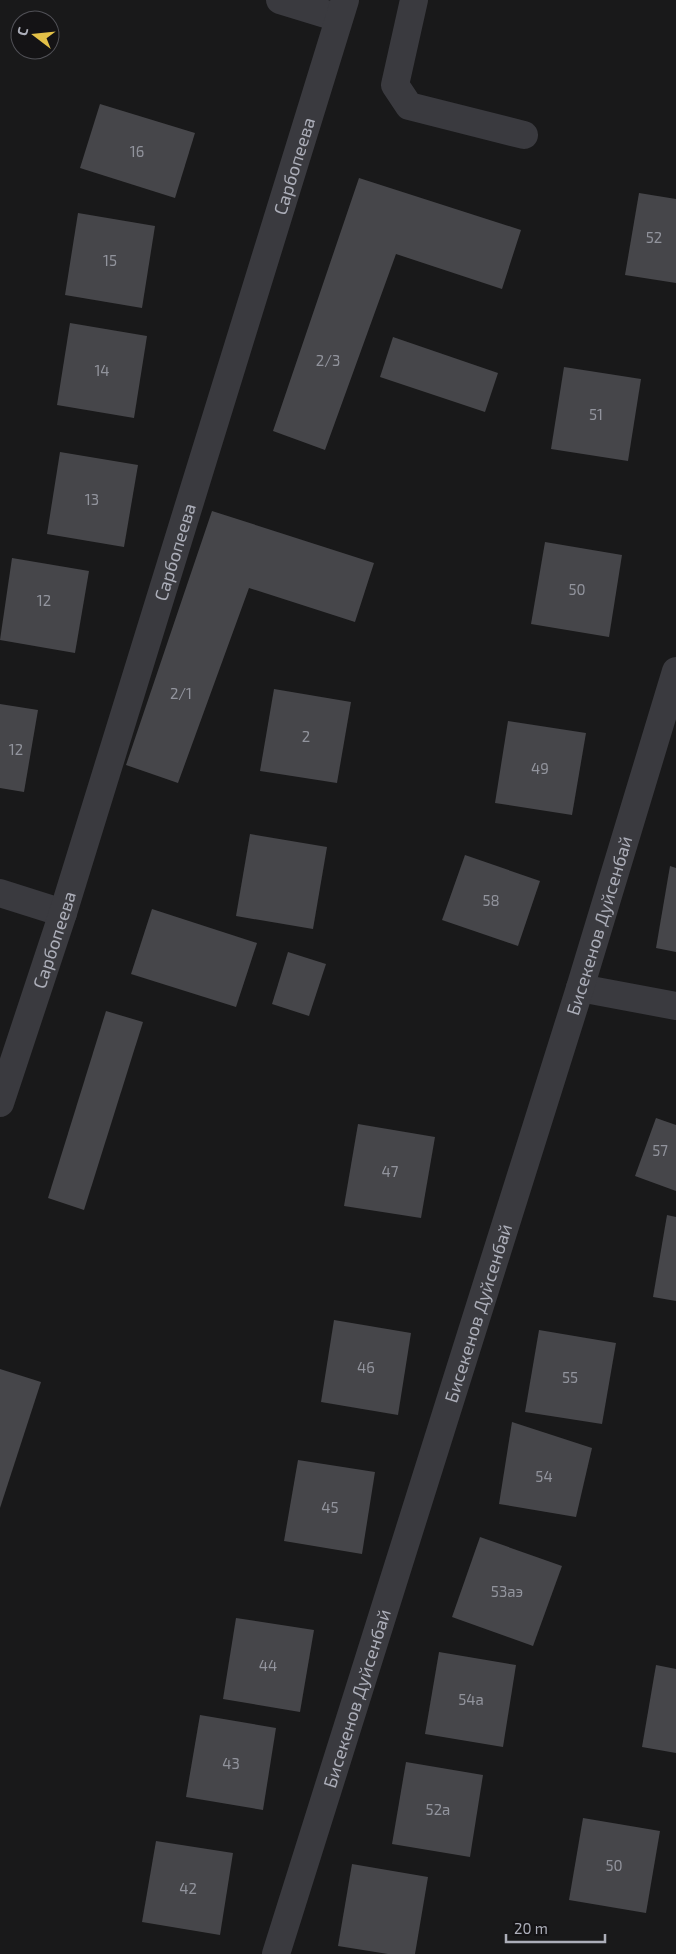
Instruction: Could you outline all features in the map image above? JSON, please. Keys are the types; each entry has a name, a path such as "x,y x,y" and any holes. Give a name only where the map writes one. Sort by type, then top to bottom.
{"street":[{"path":"280,0 342,9"},
{"path":"414,0 395,85 409,106 524,135"},
{"name":"Сарбопеева","path":"0,1103 63,913 342,9"},
{"name":"Бисекенов Дуйсенбай","path":"276,1954 580,988 676,671"},
{"path":"0,893 63,913"},
{"path":"580,988 676,1006"}],"building":[{"path":"100,104 195,133 175,198 80,168"},
{"path":"359,178 521,230 502,289 396,254 325,450 273,431"},
{"path":"639,193 676,199 676,283 625,275"},
{"path":"78,213 155,226 142,308 65,295"},
{"path":"70,323 147,336 134,418 57,405"},
{"path":"393,337 498,373 485,412 380,377"},
{"path":"564,367 641,379 628,461 551,449"},
{"path":"60,452 138,465 124,547 47,534"},
{"path":"212,511 374,563 355,622 249,588 178,783 126,765"},
{"path":"545,542 622,555 609,637 531,624"},
{"path":"12,558 89,571 75,653 0,640"},
{"path":"274,689 351,702 337,783 260,771"},
{"path":"0,704 38,710 24,792 0,788"},
{"path":"508,721 586,733 572,815 495,803"},
{"path":"250,834 327,847 313,929 236,916"},
{"path":"465,855 540,881 518,946 442,920"},
{"path":"670,866 676,868 676,952 656,948"},
{"path":"152,909 257,943 236,1007 131,974"},
{"path":"288,952 326,964 309,1016 272,1004"},
{"path":"106,1011 143,1022 84,1210 48,1198"},
{"path":"656,1118 676,1125 676,1191 635,1176"},
{"path":"358,1124 435,1137 421,1218 344,1206"},
{"path":"667,1215 676,1217 676,1301 653,1297"},
{"path":"334,1320 411,1333 398,1415 321,1402"},
{"path":"539,1330 616,1343 602,1424 525,1412"},
{"path":"0,1369 41,1382 0,1508"},
{"path":"512,1422 592,1448 576,1517 499,1504"},
{"path":"298,1460 375,1472 362,1554 284,1541"},
{"path":"480,1537 562,1566 533,1646 452,1617"},
{"path":"236,1618 314,1630 300,1712 223,1699"},
{"path":"439,1652 516,1665 503,1747 425,1734"},
{"path":"656,1665 676,1669 676,1753 642,1747"},
{"path":"200,1715 276,1728 263,1810 186,1797"},
{"path":"406,1762 483,1775 470,1857 392,1844"},
{"path":"583,1818 660,1831 646,1913 569,1900"},
{"path":"156,1841 233,1853 220,1935 142,1922"},
{"path":"352,1864 428,1877 415,1954 388,1954 338,1946"}]}
